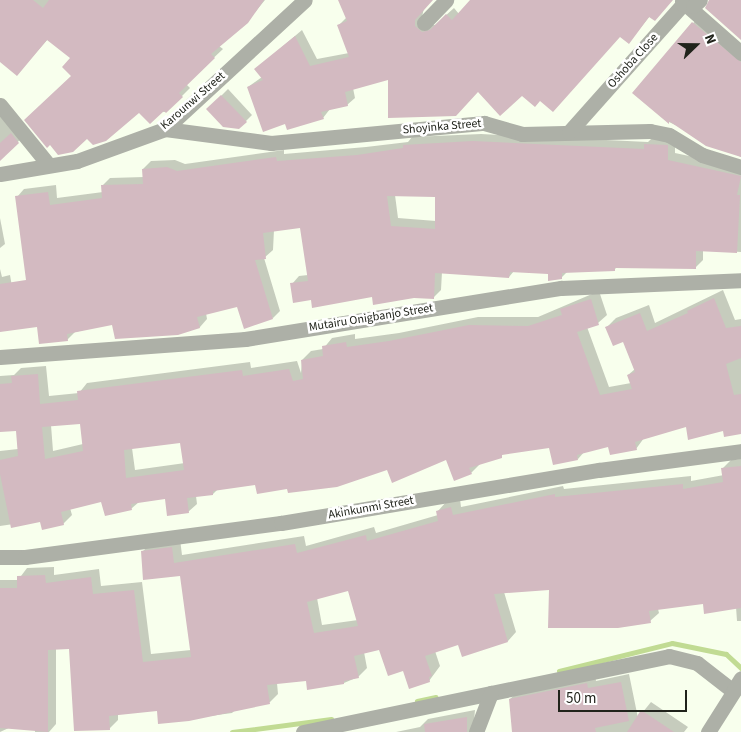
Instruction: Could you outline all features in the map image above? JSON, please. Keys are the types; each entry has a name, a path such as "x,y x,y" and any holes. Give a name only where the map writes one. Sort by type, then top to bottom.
{"street":[{"name":"Karounwi Street","path":"0,174 48,164 77,161 111,151 165,129 305,0"},
{"path":"424,23 446,0"},
{"path":"683,2 693,6 700,0"},
{"path":"683,2 741,53"},
{"name":"Oshoba Close","path":"569,132 683,2"},
{"path":"0,105 48,164"},
{"name":"Shoyinka Street","path":"165,129 272,143 484,123 522,134 650,132 669,135 702,155 741,167"},
{"name":"Mutairu Onigbanjo Street","path":"0,357 245,339 561,288 741,280"},
{"name":"Akinkunmi Street","path":"0,557 25,557 281,523 552,478 741,450"},
{"path":"303,732 669,656 697,663 739,683 708,732"},
{"path":"476,732 492,694"}],"building":[{"path":"0,0 33,0 43,8 49,0 264,0 248,23 211,54 215,58 179,93 183,97 166,113 164,111 150,124 139,113 106,141 93,145 87,139 73,152 58,155 50,145 47,148 24,120 71,76 62,67 70,58 47,40 17,76 0,62"},
{"path":"338,0 433,0 415,20 415,26 422,32 430,30 446,14 452,20 470,0 673,0 655,21 649,17 629,44 620,37 553,112 540,101 535,107 522,96 500,116 478,92 456,116 388,118 388,80 345,92 348,106 321,112 324,119 287,130 285,124 263,132 247,87 263,80 254,69 295,36 310,66 349,57 337,25 347,21"},
{"path":"709,0 741,0 741,40 705,8"},
{"path":"692,22 741,62 741,157 706,146 669,121 669,124 632,93"},
{"path":"221,95 247,122 239,129 223,127 206,109"},
{"path":"11,133 19,143 0,161 0,143"},
{"path":"473,141 644,149 644,144 668,145 668,160 741,176 737,195 740,195 737,253 696,251 696,269 615,268 615,271 562,273 562,279 548,281 548,274 510,272 509,278 435,273 434,299 414,298 373,305 372,297 312,308 311,300 293,303 290,283 308,281 300,228 263,233 266,259 255,260 273,319 244,329 237,307 197,317 200,328 178,335 115,339 112,325 67,334 68,341 39,344 37,327 0,332 0,284 26,280 15,196 48,192 50,205 102,198 101,185 143,184 142,169 167,167 177,171 276,157 277,161 357,155 403,148 403,145","holes":["387,196 435,197 435,229 391,226"]},
{"path":"714,298 726,328 741,326 741,358 726,364 734,395 741,394 741,434 724,437 723,431 688,440 686,427 635,442 637,450 610,455 608,447 577,455 578,460 553,465 549,448 502,455 502,458 469,468 472,474 454,481 446,460 392,483 387,470 337,487 288,493 287,489 257,494 255,485 213,491 213,495 187,498 189,513 167,516 165,499 131,504 132,510 105,516 101,502 61,512 64,525 42,530 40,522 11,528 0,474 0,460 18,456 16,431 0,432 0,384 12,383 11,376 38,374 40,404 78,400 77,391 242,370 243,376 289,369 293,381 303,379 301,360 323,356 322,346 346,342 347,347 389,341 469,325 528,326 562,315 560,309 591,299 599,325 577,332 600,395 632,389 627,375 635,372 623,342 613,346 605,327 640,313 647,331 688,313 687,311","holes":["80,424 83,451 45,459 42,427","180,443 184,470 126,478 124,450"]},
{"path":"741,466 741,608 704,614 703,604 649,611 651,623 618,628 548,628 549,590 494,594 508,642 462,657 458,645 425,656 432,676 429,677 430,682 409,689 403,671 388,676 379,650 354,656 359,678 344,681 344,684 307,690 306,681 267,685 270,704 189,721 158,724 157,711 109,716 110,730 74,731 69,649 48,650 48,732 0,728 0,588 17,588 17,576 45,575 46,583 91,577 93,594 134,590 143,662 191,657 180,576 143,580 141,551 172,547 174,563 295,544 297,553 366,535 367,541 438,521 436,511 451,507 453,515 555,494 555,497 683,484 683,489 723,482 721,468","holes":["348,591 358,626 314,633 307,602"]},
{"path":"621,682 629,721 595,728 596,732 512,732 509,699 587,683 588,688"},
{"path":"641,710 674,732 627,732"},
{"path":"467,717 467,732 425,732 424,724"}],"waterway":[{"path":"559,671 672,643 726,654 741,668"},
{"path":"417,701 436,697"},
{"path":"232,732 331,719"}]}
